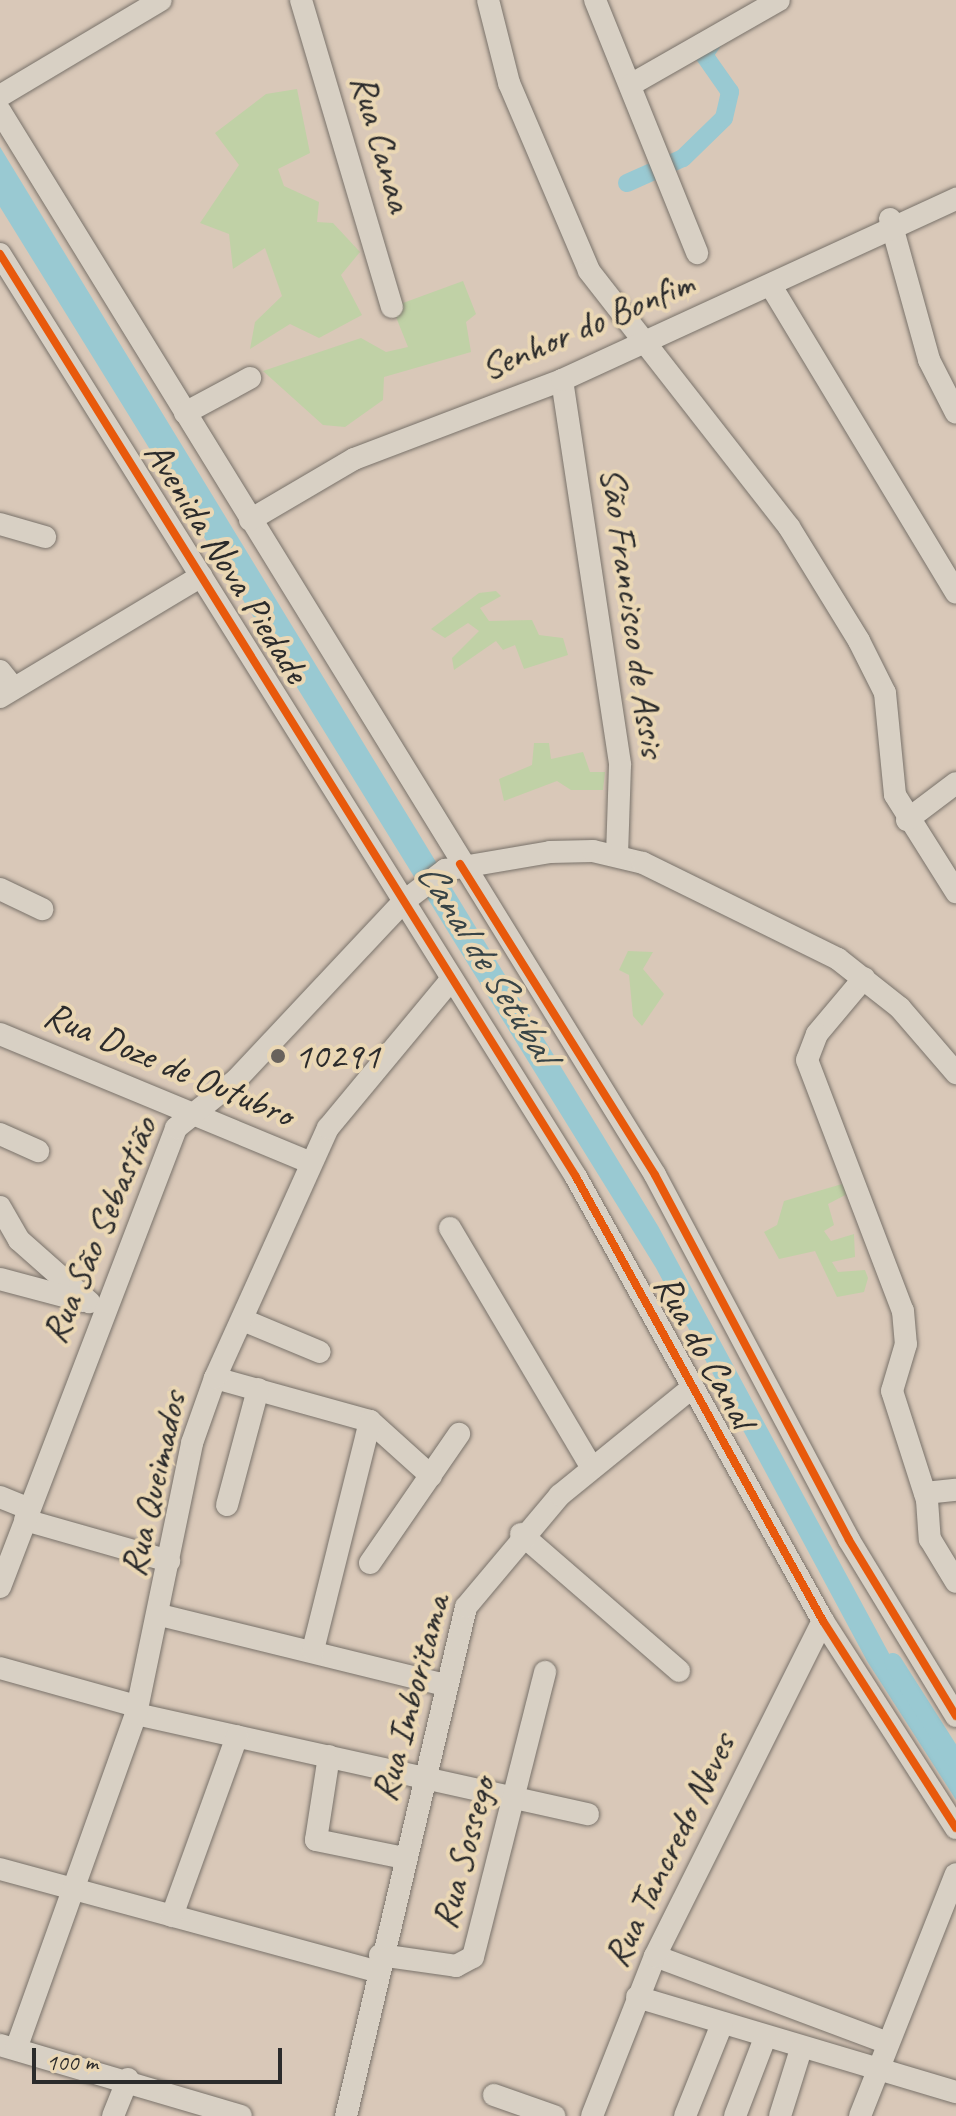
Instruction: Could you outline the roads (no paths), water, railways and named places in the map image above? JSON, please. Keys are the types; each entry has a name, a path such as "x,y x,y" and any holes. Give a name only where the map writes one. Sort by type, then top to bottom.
{"street":[{"path":"0,96 161,0"},
{"name":"Rua Canaa","path":"301,0 392,307"},
{"path":"488,0 509,83 589,271 640,341 789,527 859,641 885,693 888,772 907,820 956,892"},
{"path":"595,0 632,84 697,253"},
{"path":"632,84 779,0"},
{"name":"Avenida Nova Piedade","path":"0,111 250,520 453,867"},
{"name":"Senhor do Bonfim","path":"250,520 354,459 562,380 640,341 771,286 891,224 956,199"},
{"path":"891,224 929,360 956,413"},
{"name":"Avenida Nova Piedade","path":"0,254 201,576 410,896"},
{"path":"771,286 956,593"},
{"path":"185,413 250,378"},
{"name":"São Francisco de Assis","path":"562,380 620,765 617,855"},
{"path":"0,524 45,537"},
{"path":"5,685 201,576"},
{"path":"907,820 956,783"},
{"path":"453,867 550,852 617,855 725,898 864,978 956,1073"},
{"name":"Rua São Sebastião","path":"0,1587 95,1305 155,1169 186,1114 236,1080 410,896 453,867"},
{"name":"Rua do Canal","path":"453,867 655,1175 849,1540 956,1716"},
{"path":"0,889 42,909"},
{"name":"Rua do Canal","path":"410,896 451,980 576,1177 823,1621 956,1828"},
{"path":"864,978 817,1034 807,1060 903,1311 906,1344 892,1386 925,1493 933,1548 956,1582"},
{"name":"Rua Queimados","path":"8,2047 73,1888 136,1710 160,1615 192,1443 215,1378 243,1320 309,1162 359,1083 451,980"},
{"name":"Rua Doze de Outubro","path":"0,1034 186,1114 309,1162"},
{"path":"0,1134 38,1151"},
{"path":"0,1207 19,1240 95,1305"},
{"path":"450,1228 591,1466"},
{"path":"0,1279 95,1305"},
{"path":"243,1320 320,1352"},
{"path":"215,1378 370,1421 431,1476"},
{"name":"Rua Imboritama","path":"346,2116 377,1963 466,1607 521,1534 591,1466 693,1387"},
{"path":"227,1505 258,1389"},
{"path":"313,1650 370,1421"},
{"path":"370,1563 459,1434"},
{"path":"925,1493 956,1490"},
{"path":"0,1497 27,1514 169,1561"},
{"path":"521,1534 679,1671"},
{"path":"160,1615 313,1650 445,1685"},
{"name":"Rua Tancredo Neves","path":"592,2116 655,1956 823,1621"},
{"path":"0,1668 136,1710 237,1736 425,1775 588,1814"},
{"name":"Rua Sossego","path":"377,1963 469,1963 516,1797 545,1672"},
{"path":"172,1916 237,1736"},
{"path":"329,1756 316,1840 404,1858"},
{"path":"0,1869 172,1916 377,1963"},
{"path":"860,2116 885,2042 956,1874"},
{"path":"655,1956 885,2042"},
{"path":"637,1997 874,2071 956,2092"},
{"path":"685,2116 722,2024"},
{"path":"735,2116 765,2038"},
{"path":"8,2047 128,2079 241,2116"},
{"path":"780,2116 801,2049"},
{"path":"113,2116 128,2079"},
{"path":"494,2095 554,2116"}],"water":[{"path":"0,147 658,1226 899,1672 956,1761 956,1800 867,1661 656,1268 0,207"}],"waterway":[{"path":"627,183 683,158 724,118 730,92 704,55 716,37"},
{"name":"Canal de Setúbal","path":"893,1662 956,1761"}],"place":[{"name":"10291","path":"278,1056"}]}
